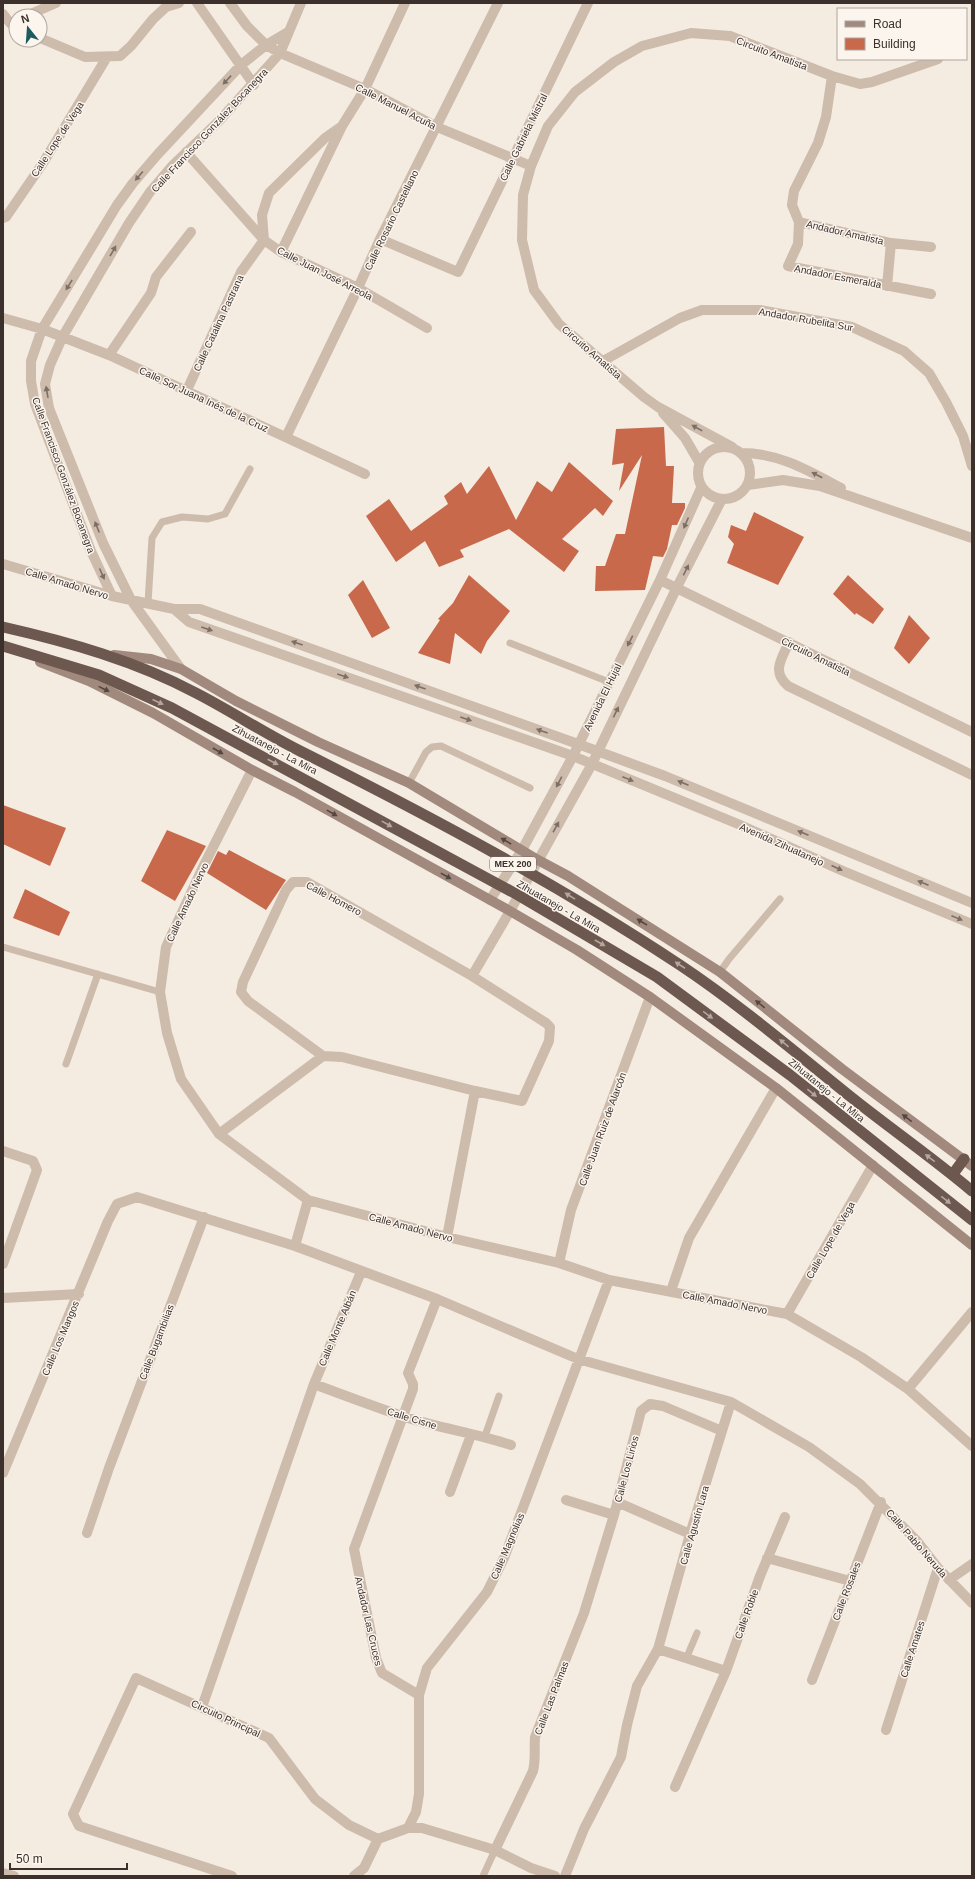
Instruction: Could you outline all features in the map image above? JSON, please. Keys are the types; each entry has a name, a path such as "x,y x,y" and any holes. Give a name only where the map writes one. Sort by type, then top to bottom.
{"highway":[{"name":"Zihuatanejo - La Mira","path":"3,627 105,654 152,672 196,692 281,741 379,790 556,888 680,966 730,1001 854,1100 953,1174 972,1191"},
{"name":"Zihuatanejo - La Mira","path":"3,647 99,676 172,708 518,895 657,977 790,1075 972,1220"},
{"path":"953,1174 968,1163"}],"main road":[{"path":"3,647 89,681 146,709 252,770 295,792 510,911 577,950 650,997 776,1088 972,1246"},
{"path":"105,654 151,660 181,669 236,701 311,739 409,783 538,860 568,876 720,972 842,1069 968,1163"}],"street":[{"path":"44,8 56,3"},
{"path":"48,41 85,57 120,56 131,46 153,19 166,7 179,3"},
{"path":"197,3 254,85"},
{"name":"Calle Manuel Acuña","path":"230,3 246,26 266,45 280,53 365,89 437,127 531,166"},
{"path":"288,32 301,3"},
{"path":"281,252 342,126 365,89 406,3"},
{"name":"Calle Rosario Castellano","path":"286,437 380,239 498,3"},
{"name":"Calle Gabriela Mistral","path":"380,239 458,272 588,3"},
{"name":"Calle Francisco González Bocanegra","path":"112,596 92,551 35,404 31,381 31,361 42,329 117,206 133,183 241,65 266,45 288,32"},
{"name":"Calle Francisco González Bocanegra","path":"181,669 131,600 104,543 49,408 45,384 50,365 63,336 128,223 150,192 186,152 254,85 280,53 288,32"},
{"name":"Circuito Amatista","path":"732,447 658,407 644,397 559,324 534,290 522,240 523,195 531,166 548,126 575,92 614,62 642,46 691,33 730,36 832,76 860,84 872,82 935,60"},
{"name":"Calle Lope de Vega","path":"3,218 6,217 43,163 107,57"},
{"path":"799,222 792,204 794,191 818,143 826,118 832,76"},
{"path":"264,240 262,215 269,193 325,138 342,126"},
{"name":"Calle Juan José Arreola","path":"186,152 264,240 281,252 358,288 427,328"},
{"name":"Andador Amatista","path":"799,222 891,243"},
{"name":"Andador Esmeralda","path":"799,222 798,244 788,266 931,294"},
{"path":"109,354 151,293 156,277 191,232"},
{"name":"Calle Catalina Pastrana","path":"186,390 241,272 264,240"},
{"path":"891,243 931,246"},
{"name":"Andador Esmeralda","path":"887,286 891,243"},
{"name":"Andador Rubelita Sur","path":"603,361 680,318 702,310 760,310 852,327 904,350 928,373 946,402 963,436 972,466"},
{"path":"3,318 42,329"},
{"name":"Calle Sor Juana Inés de la Cruz","path":"42,329 109,354 365,474"},
{"name":"Circuito Amatista","path":"658,407 685,438 699,462"},
{"path":"748,485 750,471 748,461 742,453 732,447 718,446 706,452 699,462 697,475 701,488 707,494 722,499 734,497 748,485 783,480 820,486 972,538"},
{"path":"742,453 760,453 782,459 804,468 864,500"},
{"name":"Avenida El Hujal","path":"490,900 522,850 573,756 660,580 701,488"},
{"name":"Avenida El Hujal","path":"472,976 592,764 597,750 722,499"},
{"name":"Calle Amado Nervo","path":"3,564 112,596 174,610"},
{"name":"Circuito Amatista","path":"660,580 972,732"},
{"name":"Avenida Zihuatanejo","path":"174,610 200,609 597,750 665,776 972,903"},
{"name":"Avenida Zihuatanejo","path":"174,610 189,622 573,756 738,824 843,871 972,924"},
{"path":"789,642 778,669 780,679 788,686 972,775"},
{"name":"Calle Amado Nervo","path":"252,770 202,869 166,947 160,992 166,1033 182,1079 219,1134 308,1200 559,1263 609,1280 787,1314 861,1357 908,1388 972,1446"},
{"path":"738,824 747,810"},
{"name":"Calle Homero","path":"293,882 307,882 472,976 550,1026 549,1041 522,1101 475,1091 342,1057 323,1056 248,1001 241,992 243,982 286,890 293,882"},
{"name":"Calle Juan Ruiz de Alarcón","path":"559,1263 571,1210 650,997"},
{"path":"219,1134 323,1056"},
{"path":"671,1291 689,1238 776,1088"},
{"path":"447,1236 475,1091"},
{"path":"3,1151 33,1161 37,1170 3,1264"},
{"name":"Calle Lope de Vega","path":"787,1314 873,1165"},
{"name":"Calle Pablo Neruda","path":"117,1204 137,1197 295,1246 361,1272 438,1299 578,1359 731,1402 809,1447 860,1484 880,1502 917,1541 938,1568 972,1603"},
{"path":"295,1246 308,1200"},
{"name":"Calle Los Mangos","path":"3,1473 79,1294 108,1221 117,1204"},
{"name":"Calle Bugambilias","path":"87,1533 109,1468 204,1217"},
{"name":"Calle Monte Albán","path":"202,1707 314,1384 361,1272"},
{"name":"Calle Magnolias","path":"408,1828 416,1812 419,1794 419,1695 427,1668 487,1592 504,1558 609,1280"},
{"path":"3,1298 79,1294"},
{"path":"403,1416 413,1389 413,1384 408,1373 438,1299"},
{"path":"908,1388 972,1312"},
{"name":"Calle Cisne","path":"314,1384 403,1416 472,1435 484,1436 511,1445"},
{"name":"Calle Agustín Lara","path":"565,1876 584,1829 621,1757 627,1726 638,1686 658,1649 690,1534 731,1402"},
{"name":"Calle Los Lirios","path":"584,1613 614,1515 641,1411 650,1404 663,1406 722,1431"},
{"name":"Andador Las Cruces","path":"403,1416 354,1549 376,1658 382,1673 419,1695"},
{"path":"450,1492 472,1435"},
{"path":"566,1500 614,1515"},
{"path":"617,1502 690,1534"},
{"name":"Calle Rosales","path":"812,1680 880,1502"},
{"name":"Calle Roble","path":"675,1787 726,1670 767,1558 785,1517"},
{"path":"767,1558 850,1581"},
{"path":"949,1580 972,1564"},
{"name":"Calle Amates","path":"886,1730 938,1568"},
{"name":"Calle Las Palmas","path":"495,1850 533,1771 536,1760 534,1749 535,1737 584,1613"},
{"path":"658,1649 686,1659 726,1670"},
{"name":"Circuito Principal","path":"232,1876 79,1826 73,1814 136,1678 268,1738 315,1799 350,1825 378,1839"},
{"path":"354,1876 363,1872 378,1839 408,1828 422,1828 495,1850 531,1868 556,1876"},
{"path":"3,1873 14,1876"}],"lane":[{"path":"148,603 152,538 162,522 182,517 208,519 226,514 250,468"},
{"path":"510,643 609,682"},
{"path":"409,783 426,752 432,747 441,746 530,788"},
{"path":"720,972 729,959 780,899"},
{"path":"3,947 160,992"},
{"path":"66,1064 98,974"},
{"path":"484,1436 499,1396"},
{"path":"686,1659 697,1633"},
{"path":"483,1876 495,1850"}],"building":[{"path":"664,427 666,466 674,466 672,503 685,503 685,508 677,525 672,525 667,549 663,557 653,556 645,590 595,591 596,566 605,566 616,534 625,534 642,455 619,491 624,463 612,465 616,429"},
{"path":"569,462 613,501 603,516 595,508 562,539 579,551 564,572 509,529 460,550 464,557 439,567 425,541 396,562 366,516 389,499 411,531 448,504 444,496 461,482 467,494 489,466 516,520 537,481 552,492"},
{"path":"754,512 804,537 778,585 727,563 734,544 728,537 731,525 746,531"},
{"path":"469,575 510,611 487,641 481,654 455,633 450,664 418,653 440,620 438,619 453,603"},
{"path":"848,575 884,609 873,624 856,613 855,615 833,594"},
{"path":"363,580 390,628 372,638 348,595"},
{"path":"909,615 930,638 909,664 894,648"},
{"path":"3,805 66,828 50,866 3,844"},
{"path":"167,830 206,846 175,901 141,881"},
{"path":"229,850 286,880 266,910 207,873 218,851 226,855"},
{"path":"25,889 70,912 59,936 13,918"}]}
